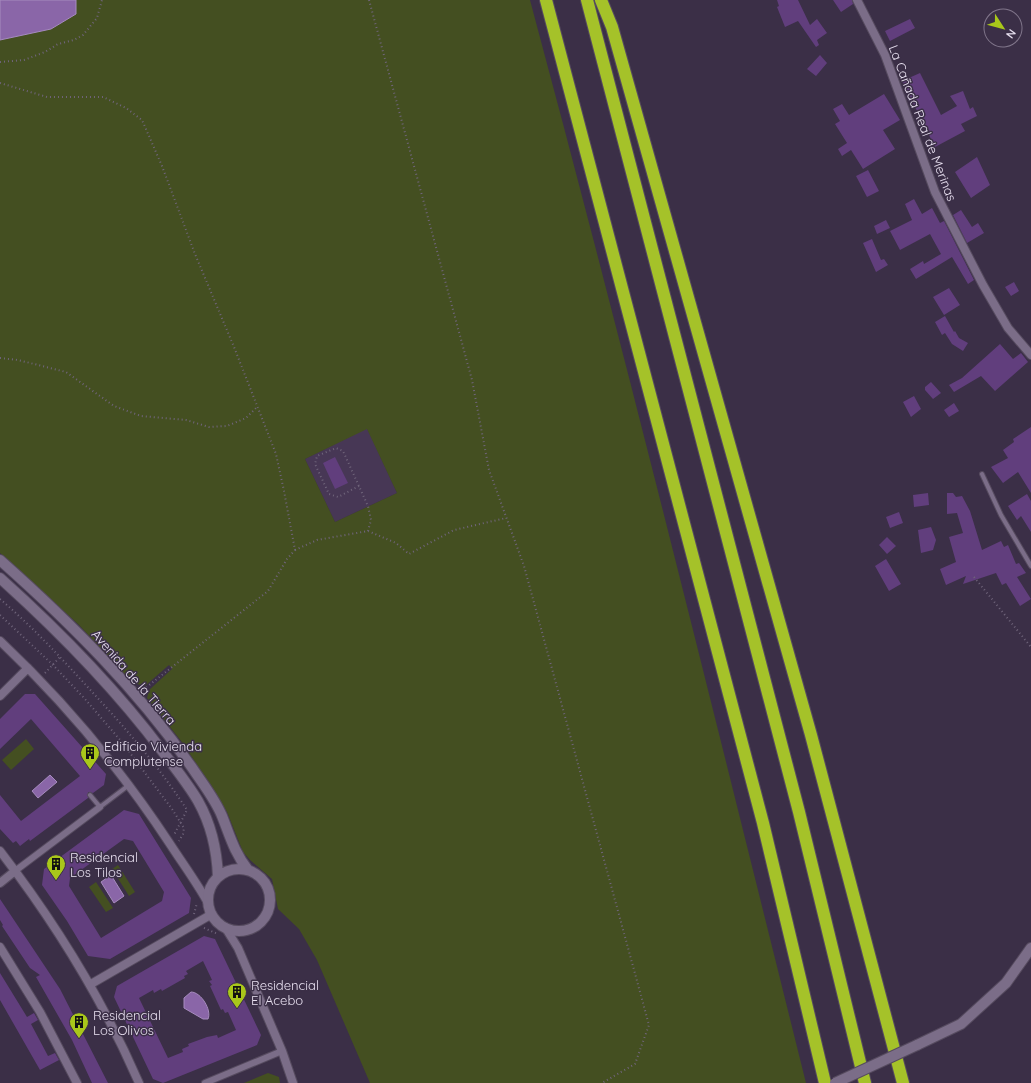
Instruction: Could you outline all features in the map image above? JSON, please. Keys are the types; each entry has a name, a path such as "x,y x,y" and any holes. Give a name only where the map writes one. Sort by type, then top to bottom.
{"highway":[{"path":"546,0 763,823 825,1083"},
{"path":"587,0 799,812 865,1083"},
{"path":"601,0 612,27 787,647 903,1083"}],"street":[{"name":"La Cañada Real de Merinas","path":"857,0 885,55 934,192 983,286 1008,328 1031,355"},
{"name":"Avenida de la Tierra","path":"0,560 75,629 136,696 183,756 210,795 222,815 237,856 248,870"},
{"name":"Avenida de la Tierra","path":"0,578 65,638 106,682 151,736 198,801 208,822 215,847 218,877"},
{"path":"0,641 39,679 86,730 130,785 208,903 217,922 225,927 244,930 253,927 261,921 267,913 270,902 267,886 262,879 248,870 232,869 218,877 212,884 208,903"},
{"path":"0,696 28,668"},
{"path":"0,883 100,808"},
{"path":"0,852 54,925 91,984 120,1039 139,1083"},
{"path":"91,984 212,914"},
{"path":"225,927 238,948 282,1051 293,1083"},
{"path":"0,947 43,1019 77,1083"},
{"path":"835,1083 961,1024 1006,983 1031,948"},
{"path":"205,1083 282,1051"}],"lane":[{"path":"982,474 1000,515 1031,566"},
{"path":"90,795 100,808 130,785"}],"path":[{"path":"0,62 24,60 45,52 58,44 74,40 83,35 97,18 102,0"},
{"path":"369,0 472,380 489,470 524,566 649,1025 635,1064 602,1083"},
{"path":"0,83 47,97 102,97 126,108 142,120 162,166 195,254 276,454 295,550"},
{"path":"0,358 18,360 66,372 114,406 141,416 186,420 209,427 226,426 246,418 257,406"},
{"path":"359,486 338,497 329,494 315,464 317,456 336,448 343,451 359,486 368,506 371,520 368,531"},
{"path":"136,696 268,591 287,559 295,550 317,540 368,531 396,543 409,554 454,530 506,518"},
{"path":"974,578 1031,647"},
{"path":"0,599 60,657 146,753 187,810 177,828 172,847"},
{"path":"39,679 60,657"}],"shaded area":[{"path":"0,0 76,0 76,14 51,29 0,40"},
{"path":"367,428 397,493 335,522 305,459"},
{"path":"50,775 57,782 38,798 32,791"},
{"path":"111,875 124,896 114,903 101,882"},
{"path":"191,992 198,995 205,1002 209,1015 208,1019 203,1019 184,1008 184,998"}],"green space":[{"path":"76,0 530,0 636,406 806,1083 370,1083 317,960 299,929 278,909 272,879 243,852 227,812 211,785 181,741 147,698 149,690 172,669 169,665 145,686 133,683 79,625 0,553 0,40 51,29 76,14","holes":["367,429 397,493 335,522 305,459"]},
{"path":"26,739 34,749 11,770 2,760"},
{"path":"118,865 135,892 129,896 112,869"},
{"path":"96,882 113,908 106,912 89,887"},
{"path":"268,1073 279,1077 280,1083 244,1083"}],"building":[{"path":"777,0 798,0 810,25 817,19 827,33 817,40 819,45 816,47 798,21 785,27 777,7 779,6"},
{"path":"833,0 852,0 853,4 841,12"},
{"path":"910,19 915,28 890,41 885,31"},
{"path":"820,55 827,63 816,76 807,69"},
{"path":"920,73 941,115 957,106 950,96 963,91 970,109 973,107 977,116 961,124 965,131 935,147 902,81"},
{"path":"884,94 900,120 883,130 895,149 863,169 851,150 842,156 838,149 847,143 835,124 840,121 833,109 842,104 849,115"},
{"path":"977,157 990,185 971,198 955,172"},
{"path":"868,170 879,191 867,197 856,176"},
{"path":"914,199 922,214 932,208 940,223 944,221 974,280 968,284 952,257 916,279 910,269 923,261 924,264 941,254 930,234 900,250 890,231 912,220 905,204"},
{"path":"961,210 972,227 978,223 984,233 967,243 953,215"},
{"path":"886,220 890,228 877,234 874,226"},
{"path":"872,239 881,260 884,259 888,265 876,272 863,243"},
{"path":"1014,282 1019,291 1011,296 1005,287"},
{"path":"949,288 960,305 944,315 933,297"},
{"path":"945,316 959,338 968,343 963,351 952,344 945,333 942,335 935,322"},
{"path":"1000,344 1013,359 1021,353 1028,362 995,391 981,376 954,392 949,385 962,378"},
{"path":"931,382 941,393 933,399 925,390 925,387"},
{"path":"914,396 921,409 911,417 903,402"},
{"path":"954,403 959,411 949,417 944,410"},
{"path":"1031,427 1031,493 1018,472 1003,483 991,467 1008,458 1003,450 1014,442 1013,439"},
{"path":"335,457 348,483 335,489 323,463"},
{"path":"928,493 929,505 914,507 913,495"},
{"path":"947,493 953,493 956,497 962,496 970,511 982,550 1001,541 1004,547 1008,545 1016,564 1019,563 1026,573 1017,577 1031,599 1020,606 1006,583 1002,585 996,573 963,584 966,576 946,585 940,569 956,562 949,537 963,533 957,513 947,514"},
{"path":"1027,494 1031,501 1031,532 1021,516 1017,520 1008,506"},
{"path":"899,512 903,523 890,528 886,517"},
{"path":"931,527 936,540 933,550 921,553 918,530"},
{"path":"887,537 896,546 887,554 879,545"},
{"path":"886,559 901,584 889,591 875,566"},
{"name":"Edificio Vivienda Complutense","path":"25,694 35,694 106,774 104,785 93,793 88,792 88,798 30,841 29,839 20,846 16,841 13,843 0,829 0,795 21,821 80,776 31,719 0,749 0,719"},
{"name":"Residencial Los Tilos","path":"124,810 139,814 191,898 189,913 110,959 88,956 67,921 42,885 44,869","holes":["124,839 133,841 164,892 162,901 101,938 69,886 70,878"]},
{"path":"0,899 60,989 108,1083 92,1083 72,1040 36,977 40,975 30,968 2,926 3,925 0,920"},
{"name":"Residencial El Acebo","path":"204,936 215,939 261,1035 257,1045 163,1083 153,1079 114,997 117,986","holes":["203,961 212,980 209,981 212,985 210,986 221,1010 223,1009 225,1013 228,1012 236,1030 218,1038 217,1035 188,1044 189,1046 182,1049 183,1052 168,1058 139,998 153,990 154,993 161,989 162,991 185,978 184,976 188,974 186,971"]},
{"path":"0,973 27,1017 34,1013 38,1020 31,1024 48,1056 55,1053 59,1060 40,1070 0,1000"}],"place":[{"name":"Edificio Vivienda Complutense","path":"90,770"},
{"name":"Residencial Los Tilos","path":"56,881"},
{"name":"Residencial El Acebo","path":"237,1009"},
{"name":"Residencial Los Olivos","path":"79,1039"}]}
